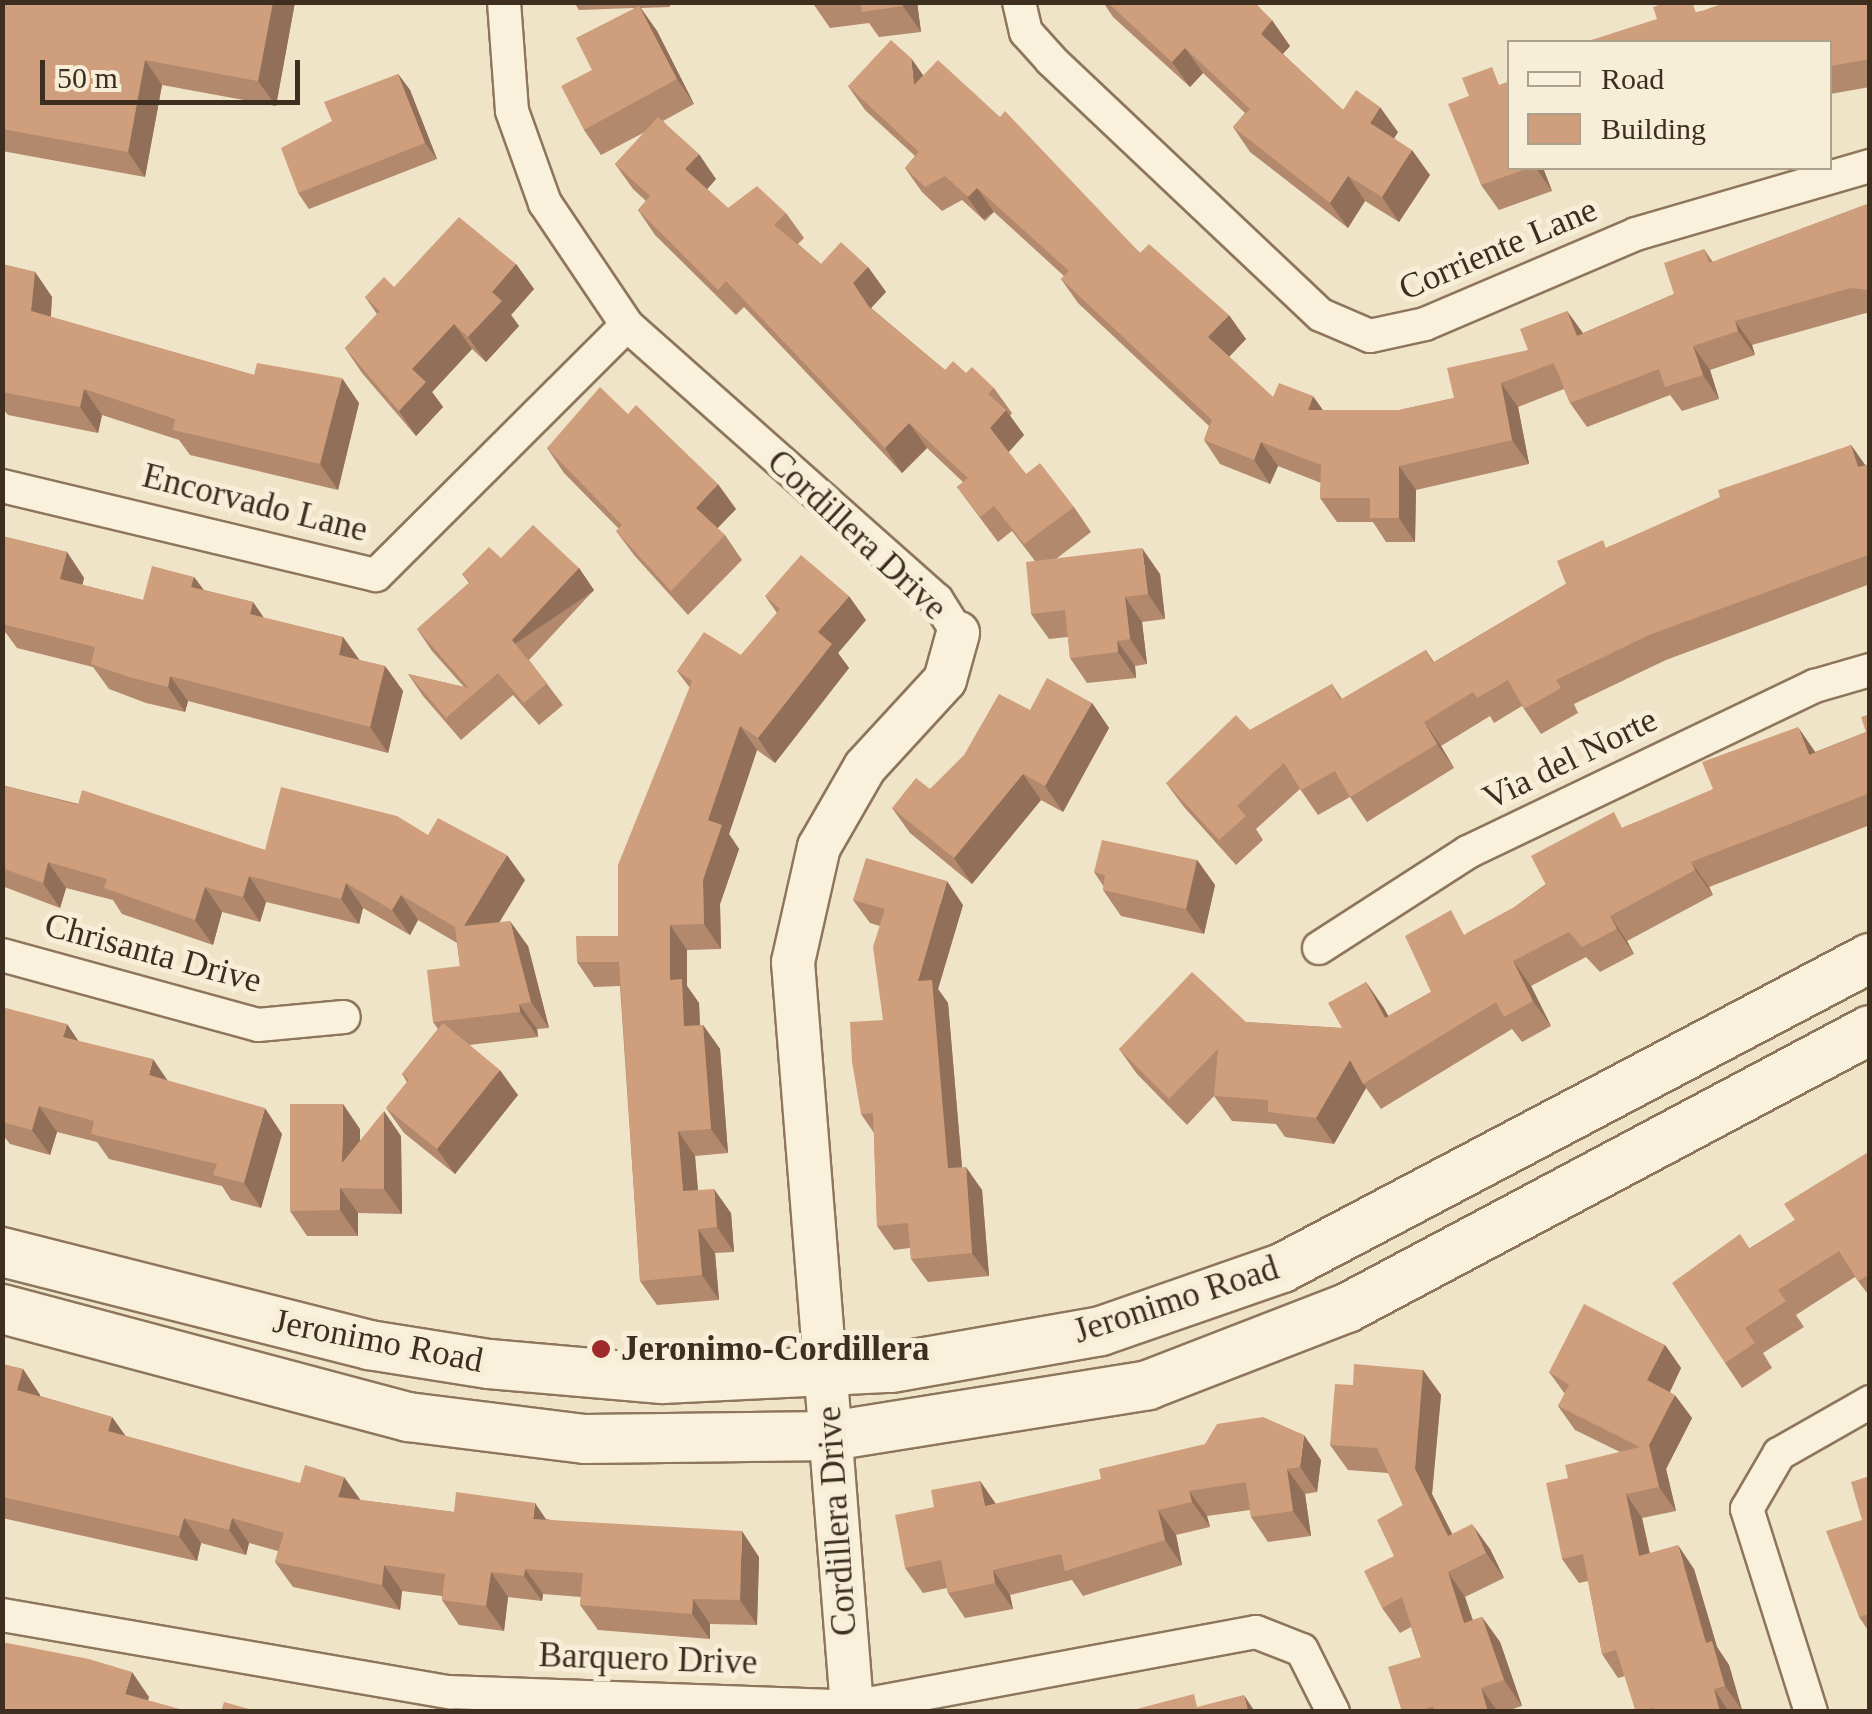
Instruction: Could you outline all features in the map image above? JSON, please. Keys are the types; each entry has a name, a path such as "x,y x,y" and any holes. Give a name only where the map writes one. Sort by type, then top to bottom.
{"main road":[{"name":"Jeronimo Road","path":"2,1252 369,1346 489,1364 662,1379 827,1373 1101,1331 1282,1268 1870,958"},
{"name":"Jeronimo Road","path":"2,1309 408,1417 586,1439 832,1436 1148,1385 1347,1308 1870,1030"}],"street":[{"name":"Cordillera Drive","path":"504,2 512,111 545,202 627,326 938,600 958,633 945,680 865,767 819,847 792,962 852,1707"},
{"name":"Corriente Lane","path":"1022,17 1320,315 1370,336 1425,324 1636,234 1870,166"},
{"name":"Encorvado Lane","path":"2,486 376,575 627,326"},
{"name":"Via del Norte","path":"1319,948 1468,852 1815,686 1870,670"},
{"name":"Chrisanta Drive","path":"2,955 258,1025 344,1017"},
{"path":"1811,1712 1747,1510 1780,1454 1870,1402"},
{"name":"Barquero Drive","path":"2,1615 449,1702 852,1707 1238,1632 1289,1641 1314,1665 1333,1712"}],"building":[{"path":"2,2 273,2 258,81 145,60 128,152 2,129"},
{"path":"860,2 903,2 903,6 862,12"},
{"path":"1107,2 1254,2 1272,20 1261,34 1343,110 1356,90 1380,107 1370,123 1412,150 1382,197 1348,176 1330,203 1233,127 1250,109 1185,48 1172,62"},
{"path":"1668,2 1692,2 1696,13 1727,2 1870,2 1870,59 1832,66 1832,40 1591,40 1657,19 1653,7"},
{"path":"639,6 677,79 584,130 561,86 592,70 576,38"},
{"path":"891,40 911,58 914,85 938,60 1000,117 1005,111 1140,253 1149,244 1229,315 1208,337 1273,397 1279,383 1313,396 1308,410 1399,410 1454,398 1447,368 1528,350 1520,329 1567,311 1577,336 1674,294 1664,263 1704,249 1709,263 1870,203 1870,290 1850,288 1735,321 1738,331 1693,346 1703,375 1665,387 1659,369 1570,403 1554,363 1501,383 1512,440 1399,466 1399,518 1370,518 1370,498 1320,498 1321,465 1261,442 1254,460 1204,440 1212,420 1061,279 1069,271 977,188 968,197 945,176 925,187 905,168 919,152 848,86"},
{"path":"1492,67 1499,85 1507,82 1507,170 1523,170 1481,185 1448,104 1469,96 1462,78"},
{"path":"398,74 425,143 298,193 281,148 332,121 324,102"},
{"path":"658,117 699,154 685,169 728,208 757,186 786,213 774,225 821,264 841,242 868,267 853,283 869,307 945,370 953,361 966,373 972,367 994,388 988,394 1006,410 990,428 1026,474 1040,463 1074,507 1024,544 994,506 980,517 957,487 968,478 909,423 885,448 726,281 718,290 638,210 650,196 615,164"},
{"path":"459,217 516,264 492,292 502,301 468,337 454,324 412,369 426,382 399,411 345,348 380,311 365,297 384,277 394,287"},
{"path":"2,264 35,272 31,311 254,375 257,363 342,378 320,464 173,430 175,419 84,389 80,407 2,392"},
{"path":"600,387 628,414 636,405 718,484 696,508 725,535 671,591 616,531 622,525 547,448"},
{"path":"1851,445 1858,467 1870,464 1870,554 1649,635 1556,680 1561,688 1524,709 1508,680 1477,698 1473,692 1424,722 1437,744 1350,797 1335,771 1301,790 1284,763 1237,806 1246,816 1219,840 1166,783 1236,715 1250,730 1332,684 1340,700 1426,650 1433,663 1566,584 1557,561 1603,540 1606,548 1720,497 1718,490"},
{"path":"533,525 579,568 512,640 547,683 524,703 498,673 446,718 408,674 469,688 417,629 470,582 462,574 489,547 501,558"},
{"path":"2,536 67,552 60,579 143,600 152,566 194,577 191,587 253,602 250,614 343,637 339,655 385,666 370,727 170,676 168,687 129,677 91,664 95,647 2,624"},
{"path":"1142,548 1148,594 1125,597 1130,639 1117,641 1118,652 1070,658 1065,610 1031,614 1026,562"},
{"path":"801,555 849,596 818,632 832,644 758,738 740,726 708,820 722,825 703,880 704,924 670,925 670,980 682,979 684,1026 703,1025 711,1129 678,1131 683,1191 714,1189 717,1227 698,1229 702,1275 640,1281 619,962 577,962 576,936 618,936 618,865 692,681 677,671 704,632 741,655 780,609 765,596"},
{"path":"1047,678 1092,703 1045,786 1023,774 954,858 892,808 916,778 930,789 964,755 999,694 1030,710"},
{"path":"1870,714 1870,793 1691,862 1695,870 1610,916 1617,929 1582,947 1569,932 1513,961 1533,1001 1504,1017 1496,1002 1363,1084 1350,1060 1316,1118 1268,1112 1268,1100 1214,1096 1218,1049 1169,1099 1119,1049 1192,972 1246,1022 1342,1028 1328,1003 1366,982 1385,1018 1431,992 1405,936 1451,910 1464,935 1513,908 1546,885 1531,856 1614,812 1622,828 1713,789 1702,762 1798,727 1809,755 1866,732 1861,717"},
{"path":"2,785 78,805 82,790 265,850 281,787 397,816 428,835 438,818 507,855 464,926 510,921 531,1002 519,1004 520,1012 433,1022 427,970 460,966 455,927 401,895 392,910 346,883 341,899 249,876 243,897 205,887 195,920 104,888 107,879 48,862 43,883 2,868"},
{"path":"1102,840 1197,860 1186,909 1103,890 1105,875 1094,872"},
{"path":"866,858 947,881 918,981 932,980 948,1168 966,1167 972,1253 911,1259 908,1223 877,1226 873,1113 861,1114 850,1022 883,1020 873,947 885,909 853,900"},
{"path":"2,1007 67,1024 63,1037 153,1059 149,1075 265,1108 244,1183 213,1175 217,1164 91,1134 94,1121 39,1106 32,1130 2,1122"},
{"path":"443,1023 500,1070 437,1149 386,1108 409,1080 402,1074"},
{"path":"290,1104 343,1104 342,1163 384,1111 384,1189 340,1188 340,1210 290,1211"},
{"path":"1870,1151 1870,1274 1858,1281 1839,1251 1778,1290 1786,1301 1745,1328 1755,1343 1725,1363 1672,1283 1740,1234 1750,1249 1795,1220 1784,1204"},
{"path":"1584,1304 1665,1345 1647,1380 1675,1395 1649,1445 1659,1487 1626,1494 1639,1556 1678,1545 1706,1643 1712,1641 1725,1686 1714,1689 1720,1712 1655,1712 1654,1708 1636,1712 1616,1650 1602,1654 1583,1554 1562,1559 1546,1483 1568,1478 1565,1465 1640,1447 1558,1406 1569,1385 1549,1372"},
{"path":"2,1364 23,1369 17,1390 112,1417 108,1431 300,1483 305,1465 344,1477 338,1497 454,1512 456,1492 535,1503 533,1519 742,1531 740,1600 693,1599 692,1614 580,1605 583,1573 525,1569 524,1576 491,1572 486,1606 442,1600 445,1574 384,1565 382,1585 275,1562 284,1533 232,1518 229,1530 184,1518 179,1536 2,1497"},
{"path":"1354,1364 1423,1370 1415,1469 1448,1536 1472,1524 1486,1553 1448,1572 1464,1623 1482,1617 1504,1680 1481,1688 1488,1712 1435,1712 1433,1706 1402,1712 1388,1667 1421,1657 1402,1597 1382,1608 1364,1571 1394,1556 1377,1520 1403,1505 1377,1448 1330,1445 1335,1384 1353,1385"},
{"path":"1263,1417 1304,1435 1300,1467 1287,1469 1293,1511 1251,1517 1246,1482 1189,1491 1192,1502 1158,1510 1165,1540 1065,1571 1061,1554 993,1570 995,1583 948,1593 941,1560 905,1568 895,1515 934,1507 931,1490 980,1481 985,1506 1101,1479 1099,1469 1205,1444 1217,1424"},
{"path":"1870,1476 1870,1614 1859,1617 1826,1531 1862,1520 1851,1482"},
{"path":"2,1642 132,1672 125,1694 191,1712 2,1712"},
{"path":"1194,1694 1197,1707 1244,1695 1248,1712 1125,1712"},
{"path":"224,1702 260,1712 221,1712"}],"place":[{"name":"Jeronimo-Cordillera","path":"601,1349"}]}
